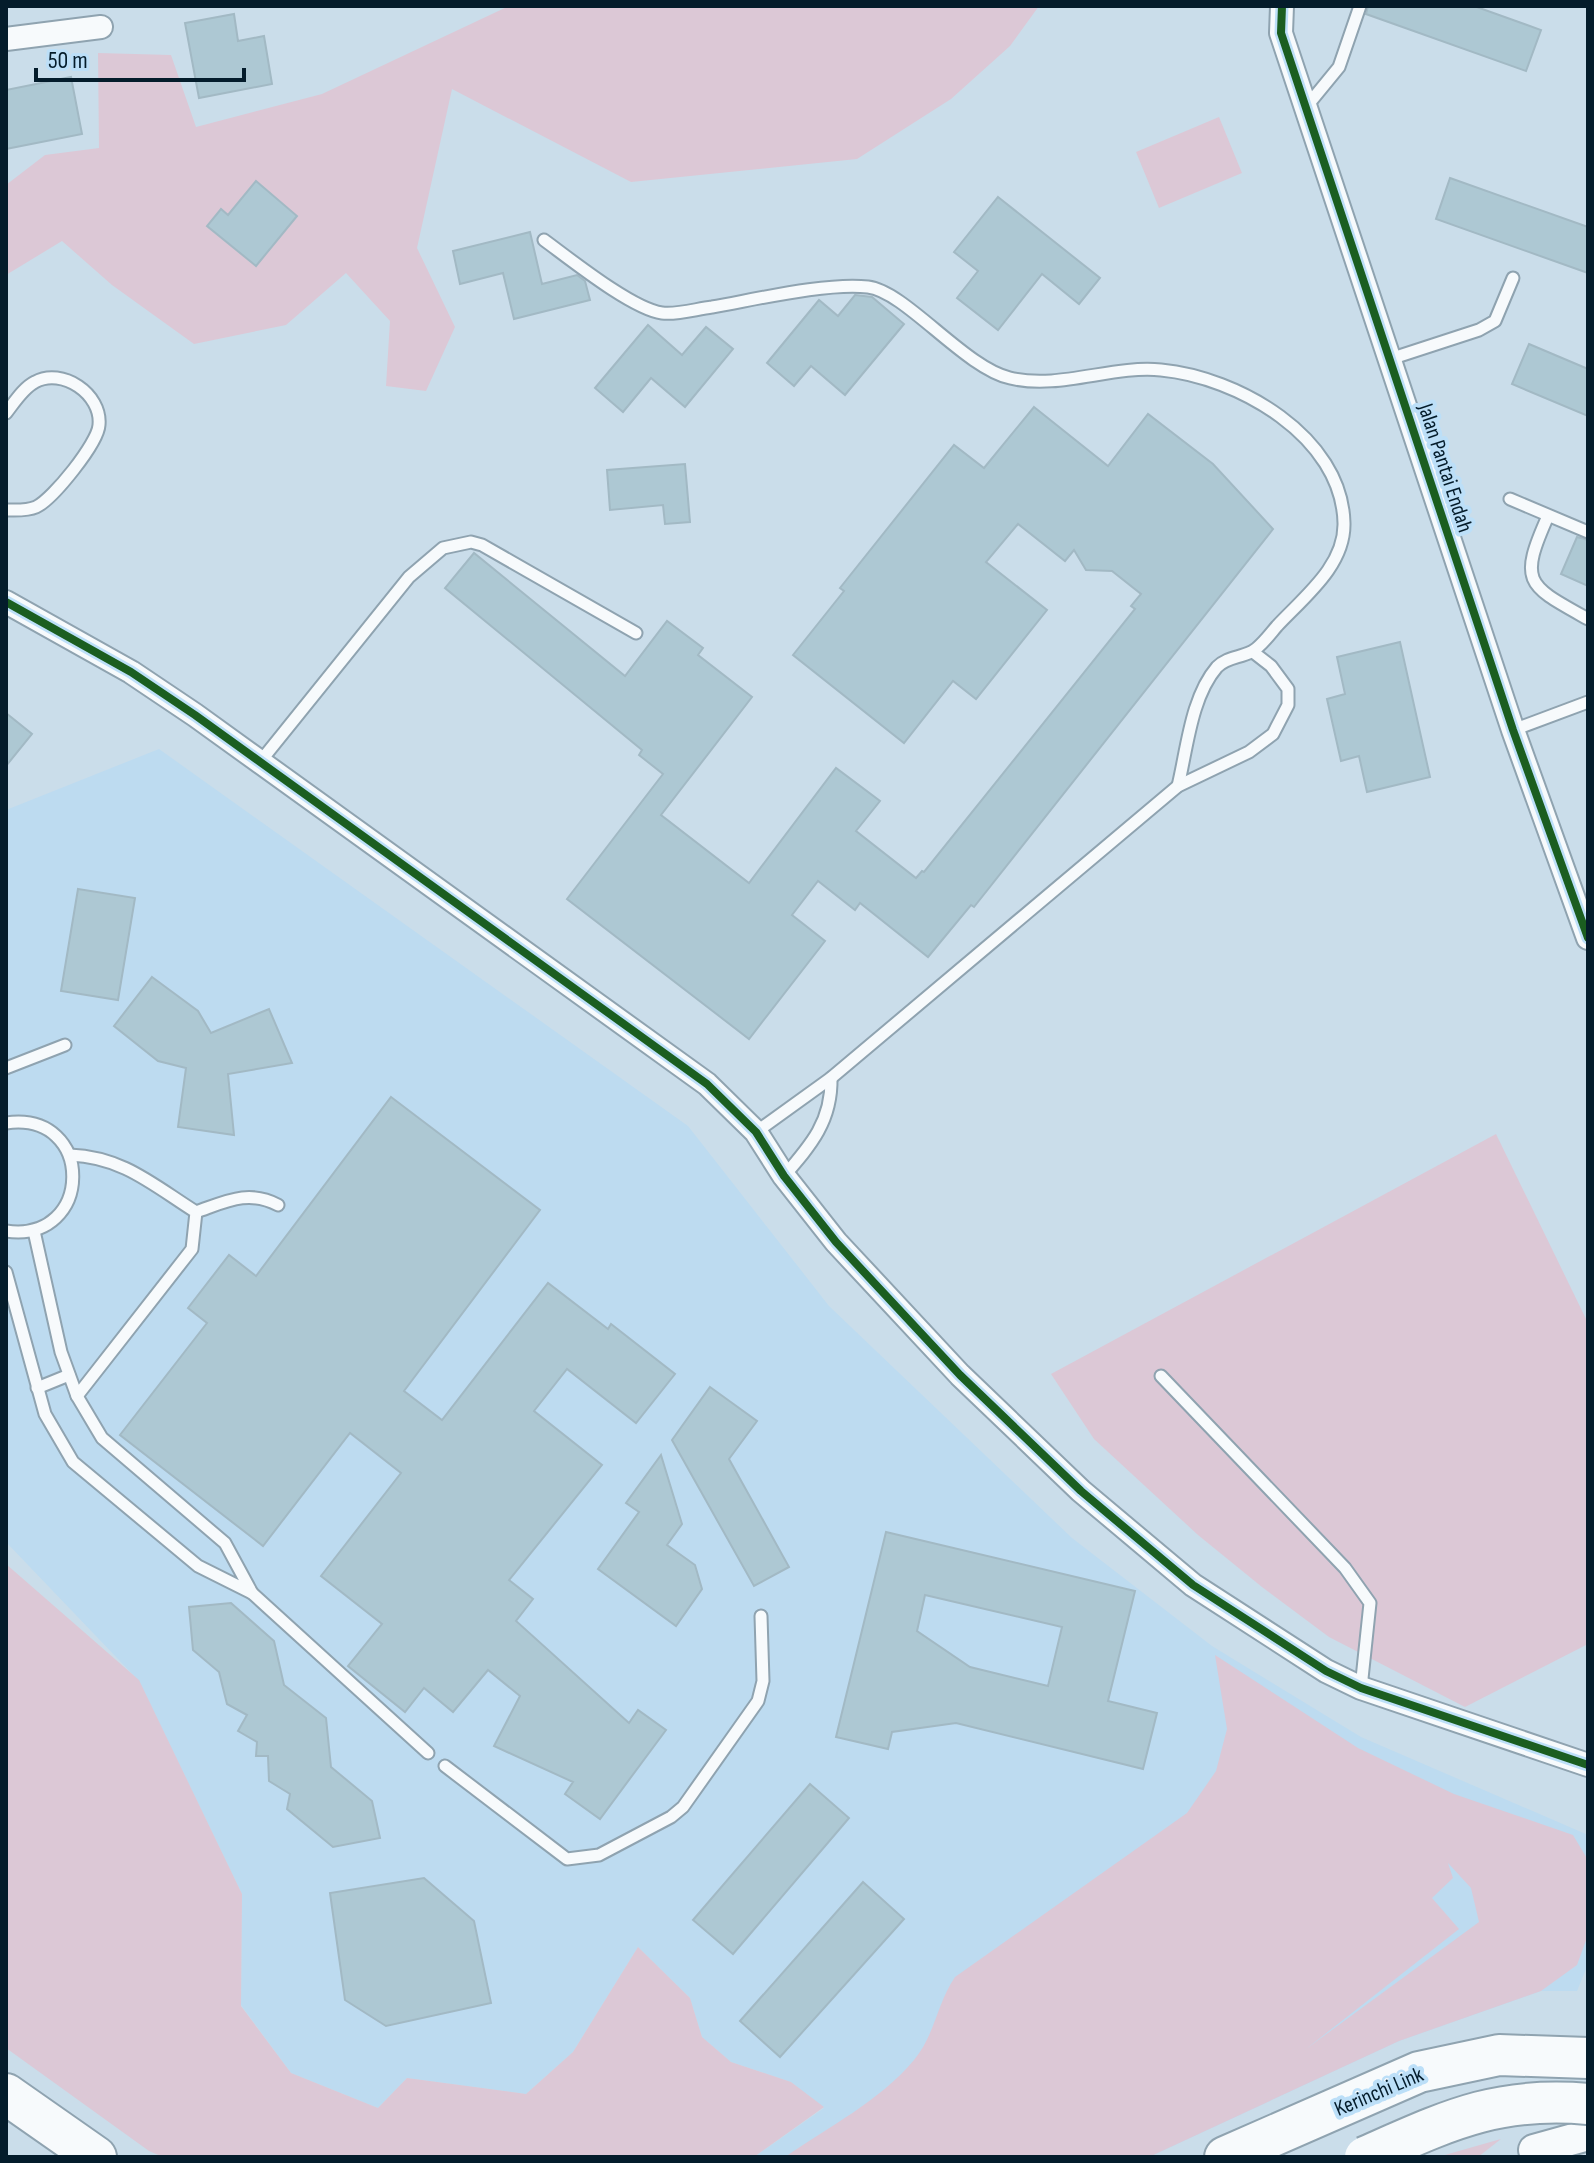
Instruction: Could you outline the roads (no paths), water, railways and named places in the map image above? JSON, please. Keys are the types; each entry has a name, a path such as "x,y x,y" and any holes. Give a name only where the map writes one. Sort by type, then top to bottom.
{"highway":[{"name":"Kerinchi Link","path":"1225,2157 1419,2072 1499,2055 1588,2058"},
{"path":"6,2094 96,2157"},
{"path":"1365,2157 1487,2109 1541,2100 1588,2104"}],"main road":[{"path":"1534,2150 1588,2135"}],"street":[{"name":"Jalan Pantai Endah","path":"1282,6 1281,33 1513,730 1588,938"},
{"path":"6,39 101,27"},
{"path":"6,602 131,672 707,1084 756,1132 784,1176 836,1242 950,1364 1081,1491 1193,1585 1326,1671 1361,1688 1588,1765"}],"lane":[{"path":"1306,107 1339,67 1360,6"},
{"path":"544,240 604,283 661,313 866,286 885,294 983,366 1009,378 1039,380 1159,369 1210,380 1260,402 1306,437 1336,484 1344,523 1340,549 1326,575 1253,652 1234,656 1219,665 1204,685 1178,786"},
{"path":"1390,359 1479,330 1495,321 1513,278"},
{"path":"6,413 32,383 55,377 66,379 86,392 98,411 100,423 92,445 44,502 28,509 6,510"},
{"path":"1510,499 1588,532"},
{"path":"1548,516 1530,560 1534,581 1549,597 1588,619"},
{"path":"260,762 409,577 443,548 471,542 482,545 636,633"},
{"path":"756,1132 831,1078 1178,786 1249,752 1273,734 1288,705 1288,689 1271,666 1253,652"},
{"path":"1513,730 1588,702"},
{"path":"6,1068 65,1045"},
{"path":"784,1176 811,1145 832,1104 831,1078"},
{"path":"6,1123 20,1121 42,1127 62,1141 75,1173 72,1192 64,1209 51,1222 34,1231 6,1231"},
{"path":"70,1155 99,1156 115,1161 196,1212"},
{"path":"196,1212 245,1196 260,1197 278,1205"},
{"path":"77,1396 192,1249 196,1212"},
{"path":"34,1231 69,1375 77,1396 102,1438 225,1543 252,1593"},
{"path":"6,1272 45,1414 73,1462 198,1566 252,1593 428,1753"},
{"path":"37,1388 69,1375"},
{"path":"1161,1376 1345,1568 1370,1603 1361,1688"},
{"path":"445,1766 567,1859 599,1855 683,1807 758,1701 763,1681 761,1616"}]}
